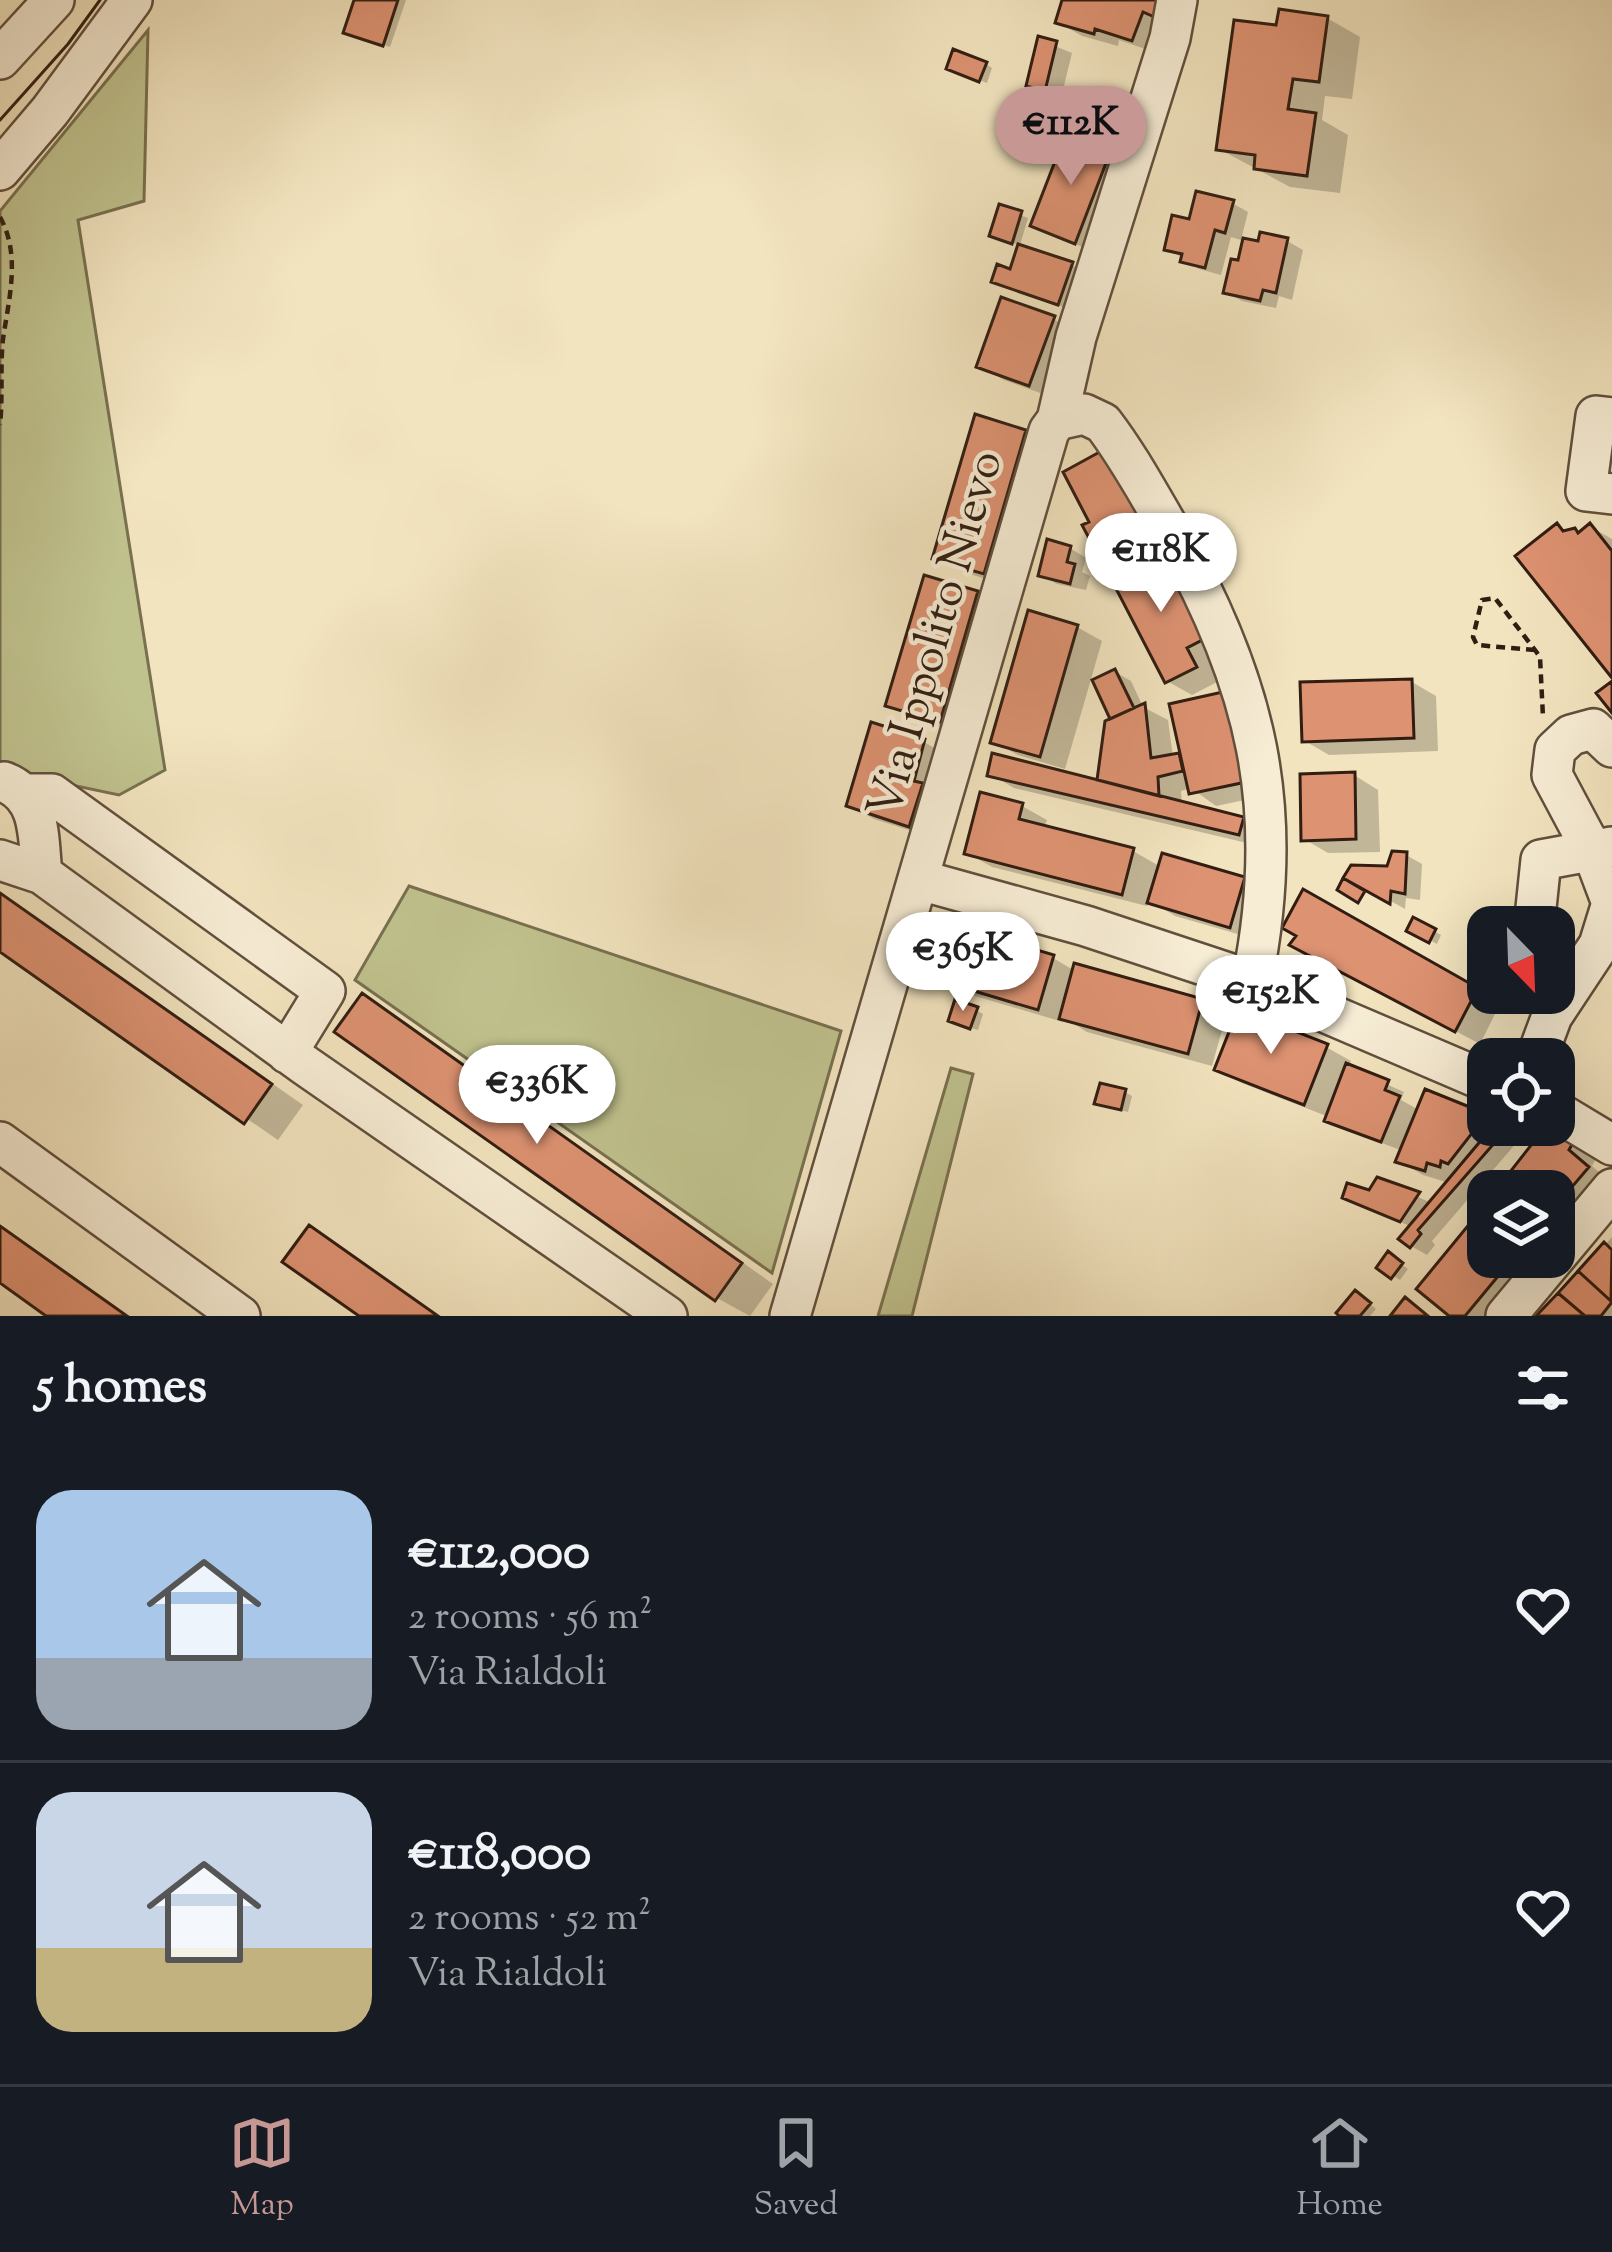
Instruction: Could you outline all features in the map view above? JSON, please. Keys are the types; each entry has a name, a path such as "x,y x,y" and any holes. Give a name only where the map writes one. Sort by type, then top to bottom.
{"street":[{"path":"0,59 54,0"},
{"path":"0,170 132,0"},
{"name":"Via Ippolito Nievo","path":"790,1316 1178,0"},
{"path":"1057,420 1084,414 1103,423 1204,590 1230,646 1258,742 1263,797 1264,889 1252,981"},
{"path":"1612,418 1596,416 1586,491 1612,494"},
{"path":"1575,969 1599,945 1612,903 1602,849 1552,775 1555,749 1571,735 1593,730 1603,734 1612,747"},
{"path":"12,788 34,809 42,874"},
{"path":"12,788 52,794 325,991 287,1053"},
{"path":"1536,906 1541,860 1602,849"},
{"path":"0,860 42,874 287,1053 667,1316"},
{"path":"920,880 1086,926 1252,981 1467,1073"},
{"path":"1575,1123 1612,1145"},
{"path":"0,1142 240,1316"},
{"path":"1506,1316 1612,1189"}],"path":[{"path":"0,218 10,235 11,265 10,307 2,342 0,425"},
{"path":"1535,650 1477,645 1473,637 1482,600 1496,598 1535,650 1543,670 1543,759 1552,775"}],"green space":[{"path":"148,30 144,201 78,220 165,770 119,795 0,770 0,211"},
{"path":"409,886 841,1031 772,1273 355,980"},
{"path":"951,1068 973,1074 912,1316 878,1316"}],"building":[{"path":"354,0 398,0 383,46 343,33"},
{"path":"1062,0 1165,0 1159,19 1143,12 1132,41 1055,23"},
{"path":"1279,9 1328,16 1319,82 1293,79 1288,109 1316,113 1307,176 1254,169 1255,155 1216,150 1234,20 1276,25"},
{"path":"1038,36 1057,41 1045,91 1026,86"},
{"path":"953,49 987,62 979,82 946,69"},
{"path":"1034,114 1055,122 1045,151 1023,143"},
{"path":"1066,133 1111,150 1075,244 1030,226"},
{"path":"1196,191 1234,200 1225,233 1215,230 1205,268 1180,262 1182,254 1164,250 1172,215 1189,219"},
{"path":"999,204 1022,211 1012,244 989,236"},
{"path":"1260,232 1288,238 1276,293 1263,290 1260,301 1223,293 1231,259 1238,260 1243,238 1258,241"},
{"path":"1018,244 1073,262 1058,305 991,282 997,264 1010,269"},
{"path":"1001,297 1055,316 1029,386 976,367"},
{"path":"975,414 1026,430 984,574 932,559"},
{"path":"1107,448 1156,541 1105,568 1082,525 1089,522 1063,472"},
{"path":"1557,523 1563,531 1575,528 1578,533 1590,523 1612,551 1612,678 1515,556"},
{"path":"1047,539 1071,546 1067,562 1075,564 1070,584 1038,576"},
{"path":"1163,553 1208,637 1187,648 1197,667 1165,683 1111,579"},
{"path":"924,575 978,591 940,722 885,706"},
{"path":"1028,610 1078,625 1040,757 990,743"},
{"path":"1115,669 1134,708 1110,719 1092,680"},
{"path":"1412,679 1414,738 1302,742 1300,682"},
{"path":"1612,681 1612,713 1596,693"},
{"path":"1227,691 1246,782 1189,794 1169,704"},
{"path":"1145,703 1151,758 1179,753 1183,771 1158,777 1159,796 1097,780 1105,721"},
{"path":"871,722 925,739 914,781 923,783 909,827 846,806"},
{"path":"992,753 1244,817 1239,835 987,776"},
{"path":"1355,772 1356,839 1301,841 1300,774"},
{"path":"980,792 1023,803 1019,819 1134,848 1122,895 964,854"},
{"path":"1392,851 1407,852 1405,894 1391,891 1390,904 1343,878 1351,865 1387,866"},
{"path":"1162,853 1245,877 1230,928 1147,903"},
{"path":"1343,878 1365,891 1358,903 1337,890"},
{"path":"1303,889 1467,982 1467,1009 1455,1032 1289,945 1296,936 1282,928"},
{"path":"0,893 272,1084 244,1124 0,952"},
{"path":"1413,917 1436,929 1429,943 1406,931"},
{"path":"963,928 1054,955 1038,1010 947,983"},
{"path":"1074,963 1203,999 1188,1054 1059,1019"},
{"path":"362,993 742,1263 715,1301 334,1032"},
{"path":"955,999 978,1007 970,1029 948,1021"},
{"path":"1238,1009 1328,1044 1304,1105 1214,1070"},
{"path":"1346,1063 1389,1080 1385,1090 1400,1096 1381,1142 1324,1121"},
{"path":"1100,1083 1126,1089 1121,1110 1094,1104"},
{"path":"1425,1089 1467,1106 1467,1140 1448,1164 1427,1163 1425,1171 1395,1162"},
{"path":"1476,1146 1492,1146 1418,1230 1421,1234 1410,1248 1398,1239"},
{"path":"1530,1146 1571,1146 1569,1150 1589,1167 1575,1183 1575,1170 1512,1170"},
{"path":"1377,1177 1420,1192 1400,1222 1342,1198 1347,1183 1369,1190"},
{"path":"309,1225 438,1316 359,1316 282,1262"},
{"path":"0,1226 127,1316 46,1316 0,1283"},
{"path":"1467,1227 1467,1278 1497,1278 1465,1316 1449,1316 1416,1289"},
{"path":"1604,1242 1612,1250 1611,1301 1578,1271"},
{"path":"1388,1251 1403,1263 1391,1279 1376,1268"},
{"path":"1578,1271 1612,1302 1601,1316 1585,1316 1558,1293"},
{"path":"1355,1290 1371,1303 1360,1316 1339,1316 1336,1313"},
{"path":"1558,1293 1585,1316 1536,1316"},
{"path":"1405,1297 1428,1316 1390,1316"}],"tram line":[{"path":"0,120 100,0"}]}
